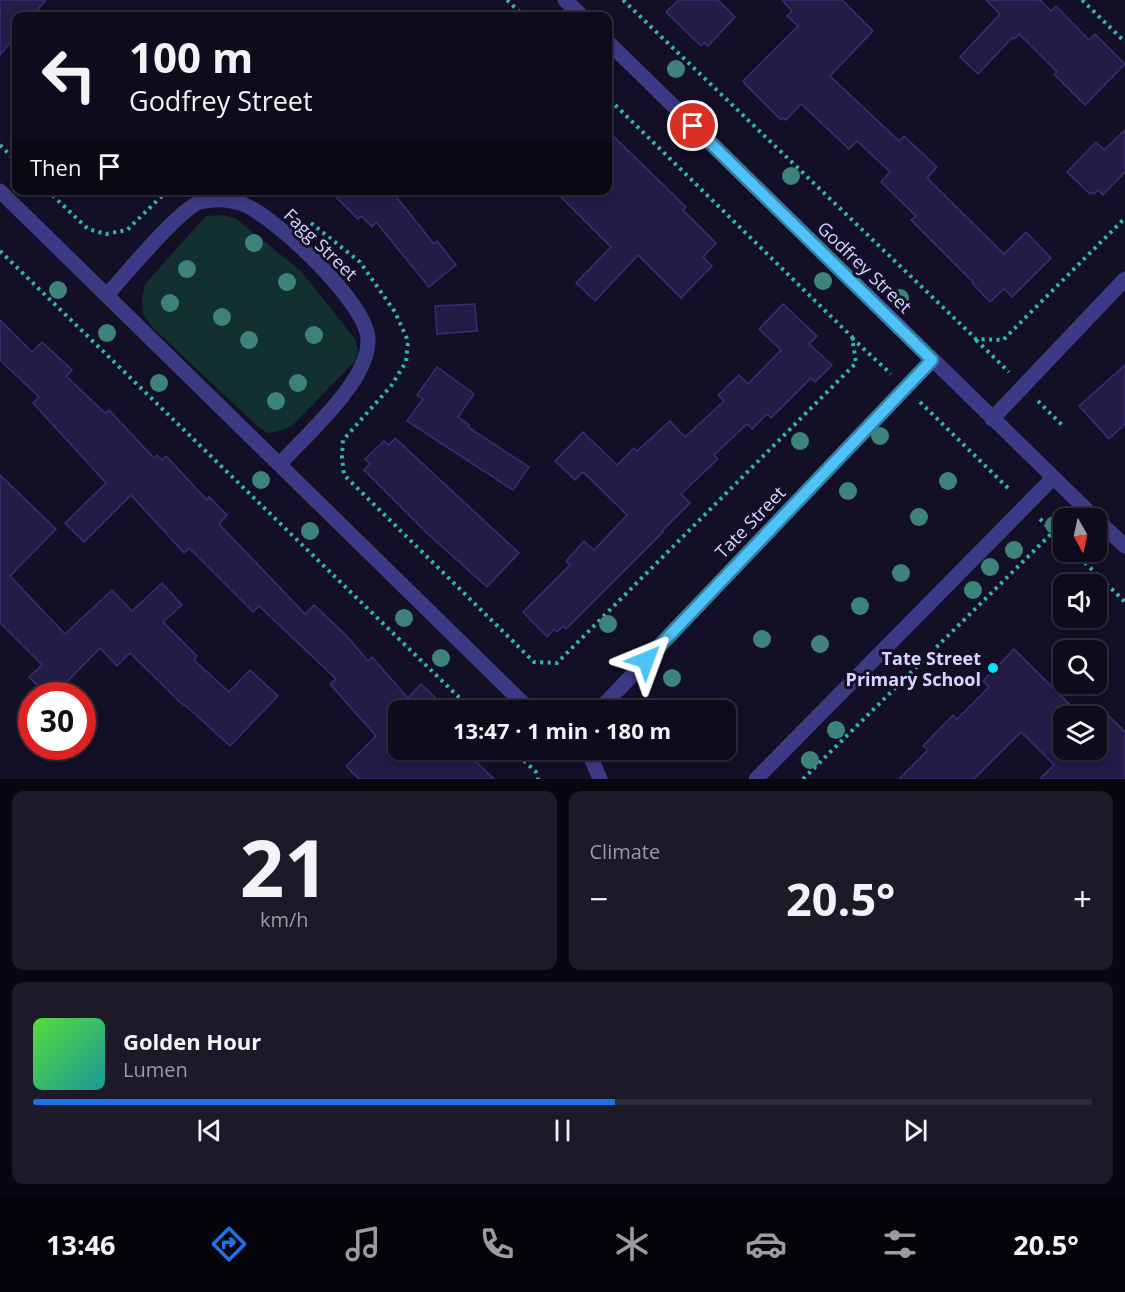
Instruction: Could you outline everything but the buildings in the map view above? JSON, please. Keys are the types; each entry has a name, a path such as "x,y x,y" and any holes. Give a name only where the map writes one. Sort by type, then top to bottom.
{"street":[{"path":"565,0 578,12"},
{"name":"Godfrey Street","path":"612,46 1084,508"},
{"path":"0,191 520,700"},
{"name":"Fagg Street","path":"107,295 182,214 201,202 218,199 247,206 262,214 295,243 353,303 363,321 368,340 364,363 351,387 280,464"},
{"path":"992,419 1125,279"},
{"name":"Tate Street","path":"608,700 932,360"},
{"path":"756,779 1053,478"},
{"name":"Godfrey Street","path":"1107,529 1125,546"},
{"path":"593,760 600,779"}],"path":[{"path":"507,0 520,12"},
{"path":"623,0 976,339 1003,340 1125,218"},
{"path":"1082,0 1125,42"},
{"path":"612,102 1053,532 803,779"},
{"path":"0,145 12,157"},
{"path":"52,195 88,229 106,234 127,230 163,195"},
{"path":"309,221 360,262 395,312 408,340 406,363 391,386 343,440 344,475 534,662 556,663 856,363 852,337"},
{"path":"0,251 462,700"},
{"path":"1084,562 1125,602"},
{"path":"523,760 536,772 538,779"}],"green space":[{"path":"222,215 235,218 301,271 355,339 358,349 355,361 292,426 280,431 267,433 254,423 152,327 143,314 142,299 145,284 206,216"}],"place":[{"name":"Tate Street Primary School","path":"993,668"}],"route":[{"path":"646,660 932,360 693,126"}]}
